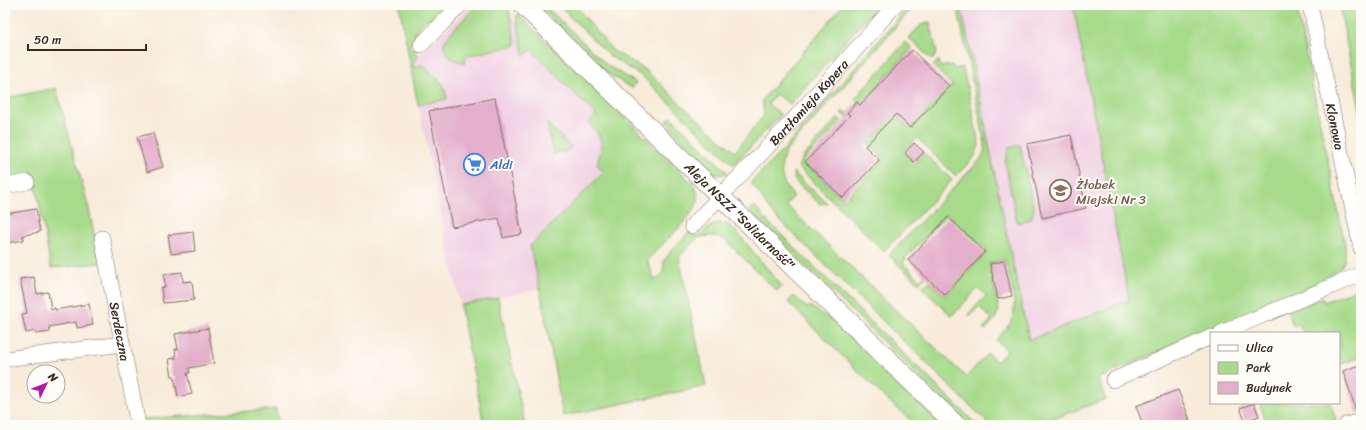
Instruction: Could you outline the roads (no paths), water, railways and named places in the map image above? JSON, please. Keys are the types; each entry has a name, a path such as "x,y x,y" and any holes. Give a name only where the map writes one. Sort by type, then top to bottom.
{"street":[{"path":"421,45 460,5"},
{"name":"Aleja NSZZ \"Solidarność\"","path":"523,5 956,425"},
{"name":"Bartłomieja Kopera","path":"692,226 790,123 895,5"},
{"name":"Klonowa","path":"1310,5 1361,248"},
{"path":"5,186 27,182"},
{"name":"Serdeczna","path":"102,238 138,425"},
{"path":"1223,332 1361,274"},
{"path":"1113,380 1210,337"},
{"path":"5,359 122,344"},
{"path":"1346,425 1361,421"}],"place":[{"name":"Aldi","path":"474,164"},
{"name":"Żłobek Miejski Nr 3","path":"1060,191"}]}
